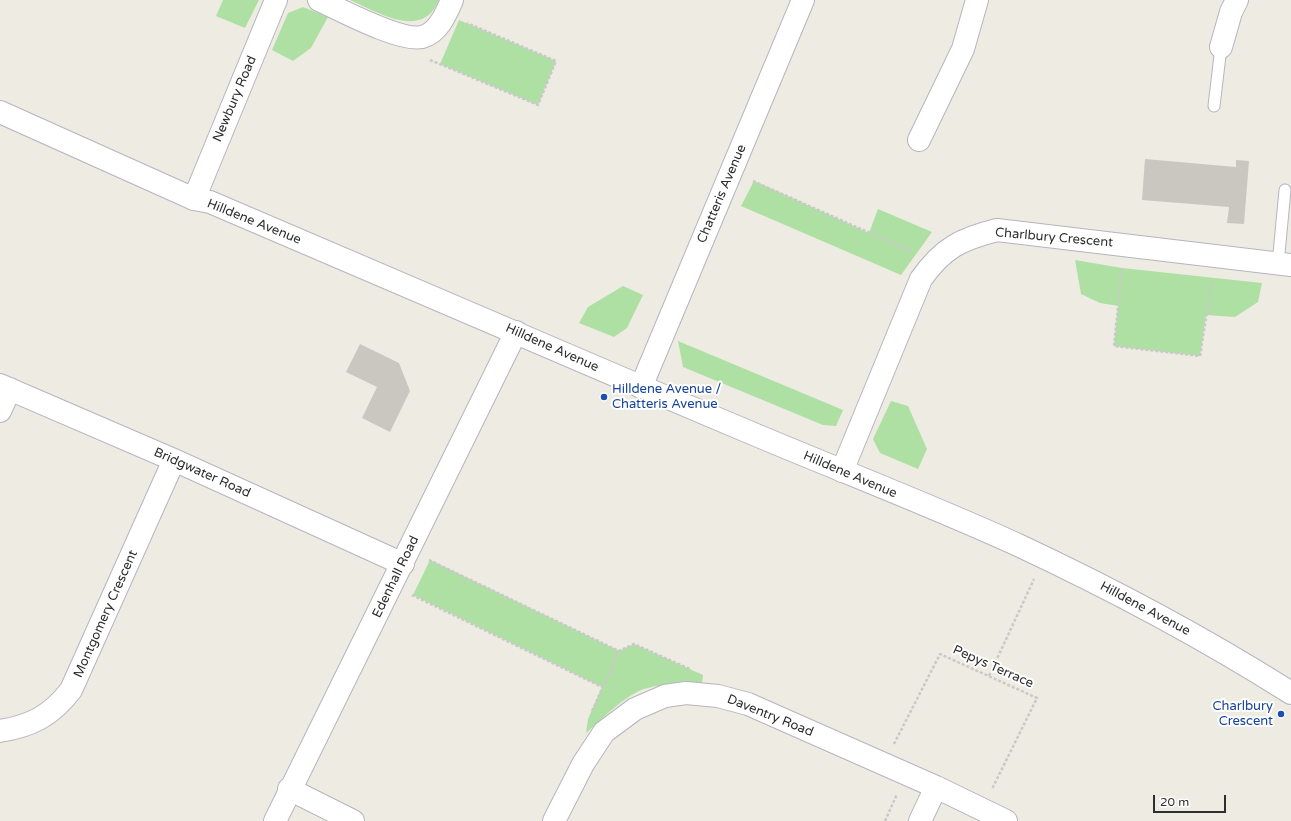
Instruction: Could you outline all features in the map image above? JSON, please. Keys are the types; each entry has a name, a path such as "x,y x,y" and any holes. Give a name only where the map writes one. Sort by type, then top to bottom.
{"street":[{"name":"Newbury Road","path":"194,198 276,0"},
{"path":"319,0 402,37 422,37 434,30 445,17 452,0"},
{"name":"Chatteris Avenue","path":"641,387 803,0"},
{"path":"919,140 963,49 977,0"},
{"path":"1221,47 1231,12 1237,0"},
{"name":"Hilldene Avenue","path":"0,112 194,198 217,205 1044,558 1127,598 1232,656 1291,693"},
{"name":"Charlbury Crescent","path":"842,471 921,279 934,261 951,248 975,236 997,230 1284,264"},
{"name":"Edenhall Road","path":"275,821 289,789 406,557 516,332"},
{"path":"0,411 5,387"},
{"name":"Bridgwater Road","path":"5,387 174,460 406,557"},
{"name":"Montgomery Crescent","path":"0,731 29,725 52,711 71,690 174,460"},
{"name":"Daventry Road","path":"554,821 583,764 604,732 635,709 665,696 686,693 718,696 748,704 936,787 1006,821"},
{"path":"920,821 936,787"},
{"path":"289,789 353,821"}],"lane":[{"path":"1214,106 1221,47"},
{"path":"1284,190 1284,264"}],"path":[{"path":"426,58 538,105 556,61 466,23"},
{"path":"732,171 934,261"},
{"path":"1125,245 1114,346 1200,356 1215,256"},
{"path":"406,557 620,651"},
{"path":"989,676 1044,558"},
{"path":"392,584 602,687"},
{"name":"Pepys Terrace","path":"884,764 940,654 1037,698 982,809"},
{"path":"885,821 906,774"}],"green space":[{"path":"223,0 259,0 245,28 216,16"},
{"path":"350,0 439,0 431,12 422,19 411,21 399,20 386,16"},
{"path":"303,7 328,17 311,48 293,61 272,50 288,13"},
{"path":"459,20 556,61 538,105 440,64"},
{"path":"754,181 869,233 878,209 932,232 901,275 741,206"},
{"path":"1075,260 1122,268 1262,283 1258,302 1235,317 1206,315 1200,356 1114,346 1118,306 1100,303 1081,294"},
{"path":"623,286 643,295 627,328 614,337 579,323 588,307"},
{"path":"678,341 843,410 836,426 823,425 683,367"},
{"path":"891,401 908,406 927,449 918,469 880,453 873,439"},
{"path":"430,560 619,651 634,644 703,675 702,683 668,684 643,689 610,711 586,733 588,719 602,687 413,595"}],"building":[{"path":"1145,159 1236,167 1236,160 1249,161 1244,224 1227,223 1229,207 1142,200"},
{"path":"360,344 399,363 410,391 390,432 362,418 377,387 346,372"}],"place":[{"name":"Hilldene Avenue / Chatteris Avenue","path":"604,397"},
{"name":"Charlbury Crescent","path":"1281,714"}]}
